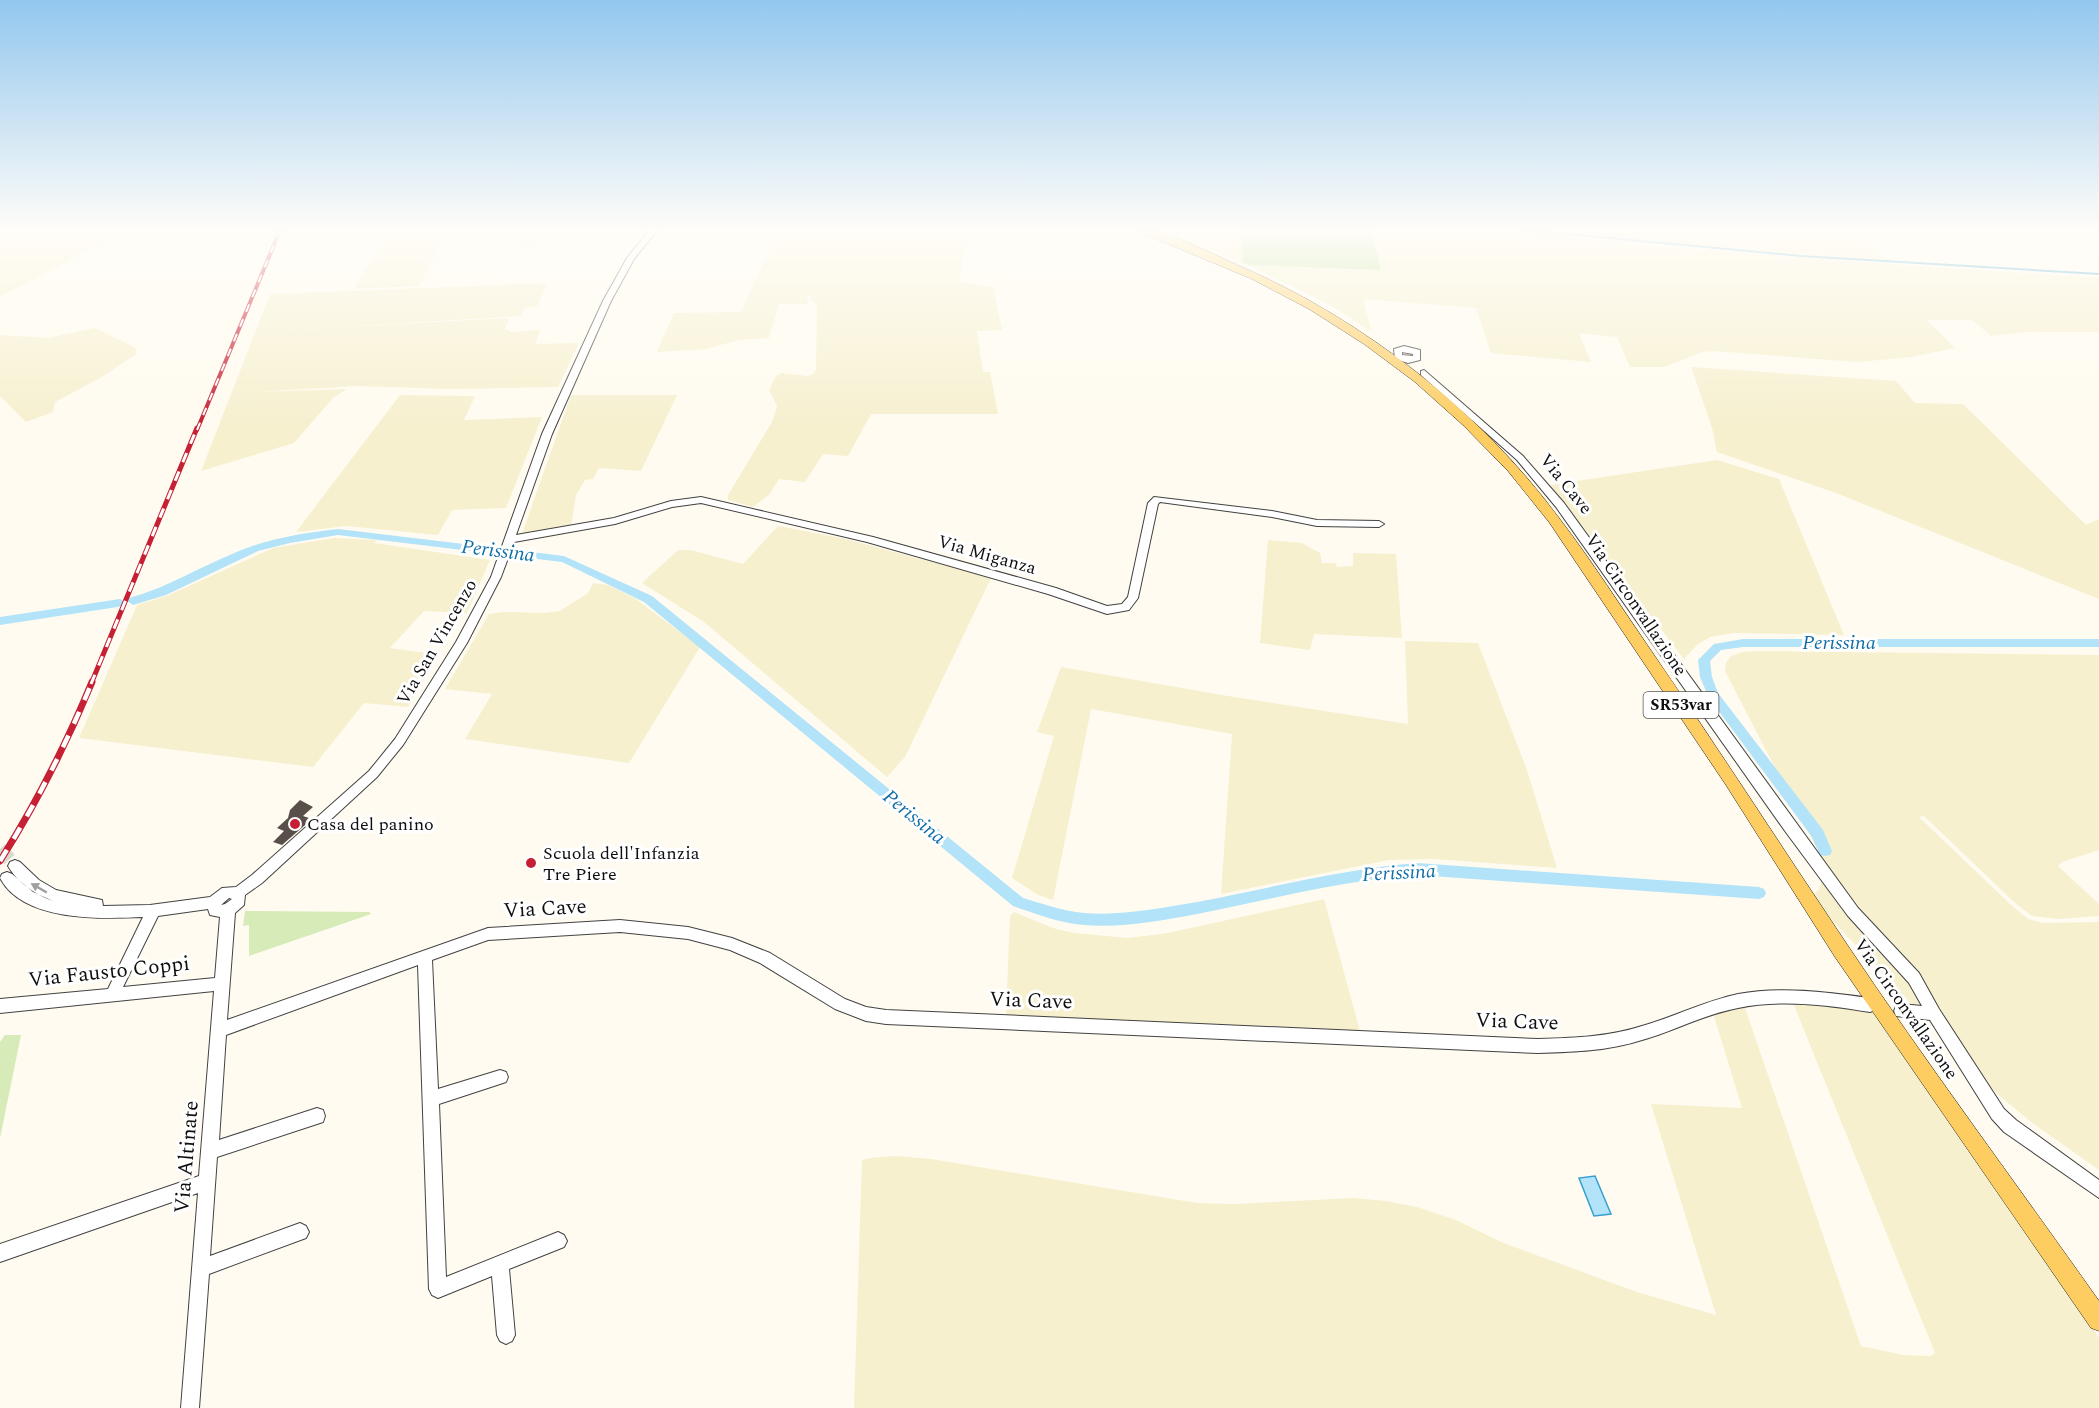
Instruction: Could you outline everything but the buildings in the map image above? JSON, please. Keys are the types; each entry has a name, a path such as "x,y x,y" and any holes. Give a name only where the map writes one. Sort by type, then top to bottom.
{"main road":[{"name":"Via Circonvallazione","path":"1288,294 1343,324 1423,381 1458,411 1524,479 1554,519 1732,781 1841,951 2099,1320"}],"street":[{"name":"Via San Vincenzo","path":"221,906 239,901 237,893 257,879 358,789 385,760 469,629 489,592 547,434 611,294"},
{"name":"Via Cave","path":"1424,373 1418,365 1417,358 1404,359 1424,373 1520,458 1560,505 1853,912 1914,978 1934,1014 1998,1114 2010,1126 2099,1190"},
{"name":"Via Miganza","path":"506,548 615,521 671,504 701,500 869,538 1052,591 1097,607 1114,610 1125,606 1133,598 1153,503 1158,499 1272,514 1317,524 1378,524"},
{"path":"11,872 49,894 79,902 153,911 221,906"},
{"name":"Via Altinate","path":"190,1408 223,984 221,906"},
{"path":"112,995 153,911"},
{"name":"Via Cave","path":"220,1030 488,934 640,927 688,933 742,948 765,958 840,1005 866,1014 886,1017 1538,1046 1611,1041 1644,1033 1704,1010 1737,1001 1768,997 1804,996 1870,1005"},
{"path":"425,956 438,1289 558,1241"},
{"name":"Via Fausto Coppi","path":"0,1006 223,984"},
{"path":"1901,1011 1934,1014"},
{"path":"430,1099 500,1077"},
{"path":"210,1151 317,1116"},
{"path":"0,1253 208,1181"},
{"path":"201,1268 300,1232"},
{"path":"500,1264 506,1335"}],"shaded area":[{"path":"270,294 543,294 538,306 525,308 521,316 268,331 509,318 505,329 511,332 540,330 535,344 579,343 558,387 451,389 358,386 254,392 347,389 333,398 294,443 201,471"},
{"path":"749,294 994,294 1002,330 977,331 983,372 990,372 998,414 871,414 848,456 823,454 805,482 779,479 769,495 753,507 728,500 728,495 772,422 777,406 769,390 776,376 782,373 808,376 816,370 817,304 812,302 810,295 807,295 808,304 779,304 769,338 739,340 706,349 657,352 674,313 738,312 742,310"},
{"path":"1307,294 2099,294 2099,332 2024,332 1991,336 1972,320 1927,320 1955,348 1911,357 1858,362 1714,351 1702,352 1664,367 1630,367 1617,337 1579,333 1591,362 1491,353 1476,308 1363,299 1372,332 1332,306"},
{"path":"95,328 134,347 137,351 135,355 100,378 55,402 53,412 26,422 0,396 0,335 48,338"},
{"path":"1691,367 1896,381 1915,403 1963,404 2086,525 2099,519 2099,599 1836,493 1717,452 1712,428"},
{"path":"400,395 475,396 464,420 542,417 506,508 452,510 438,535 346,526 296,532"},
{"path":"571,395 677,395 641,471 599,468 593,479 585,480 576,495 571,526 522,534"},
{"path":"1717,460 1779,479 1844,635 1733,633 1710,637 1698,644 1684,659 1550,485"},
{"path":"778,526 846,539 991,578 905,757 887,777 704,622 642,583 678,550 691,550 743,564"},
{"path":"334,538 377,540 374,543 490,560 467,613 424,611 390,648 439,655 408,707 364,703 313,767 79,738 137,605 169,595 273,548"},
{"path":"1268,540 1302,543 1320,553 1322,563 1336,563 1337,567 1353,566 1353,553 1396,554 1402,638 1314,634 1310,650 1260,643"},
{"path":"593,583 608,585 636,599 700,647 629,763 465,739 492,694 445,689 489,614 560,611 588,593"},
{"path":"1405,641 1478,643 1527,770 1557,868 1434,859 1389,860 1221,894 1232,734 1091,709 1053,900 1038,895 1012,878 1054,736 1037,732 1061,667 1408,724"},
{"path":"1742,652 2099,655 2099,850 2062,862 2058,866 2099,904 2099,916 2059,919 2032,916 2015,903 1924,816 1919,817 2028,919 2043,923 2099,922 2099,1170 2031,1122 1995,1092 1811,898 1820,888 1822,877 1818,851 1725,671 1726,663 1731,656"},
{"path":"1324,899 1360,1031 1006,1016 1010,916 1014,912 1053,928 1074,933 1128,938 1168,933"},
{"path":"1793,1003 1872,1007 2026,1227 2099,1338 2099,1408 854,1408 862,1160 870,1158 896,1156 931,1159 1197,1203 1234,1204 1353,1198 1386,1201 1417,1207 1456,1220 1501,1242 1637,1292 1716,1315 1651,1104 1742,1108 1713,1013 1744,1005 1861,1346 1903,1355 1930,1356 1935,1353"}],"green space":[{"path":"245,911 369,912 371,914 249,956 249,925 243,926"},
{"path":"5,1035 21,1035 0,1138 0,1042"}],"water":[{"path":"1595,1176 1611,1214 1594,1216 1579,1178"}],"waterway":[{"name":"Perissina","path":"133,601 176,587 229,559 266,545 338,532 564,559 648,599 1018,902 1067,916 1109,920 1146,916 1213,905 1329,880 1417,869 1759,893"},
{"name":"Perissina","path":"0,621 120,603"},
{"name":"Perissina","path":"1825,851 1818,834 1713,695 1706,677 1704,660 1718,647 1743,643 2099,643"}],"tunnel":[{"path":"0,849 15,866"}],"railway":[{"path":"197,430 254,294"},
{"path":"91,684 197,428"},
{"path":"0,861 50,774 92,682"}],"place":[{"name":"Casa del panino","path":"295,824"},
{"name":"Scuola dell'Infanzia Tre Piere","path":"531,863"}]}
